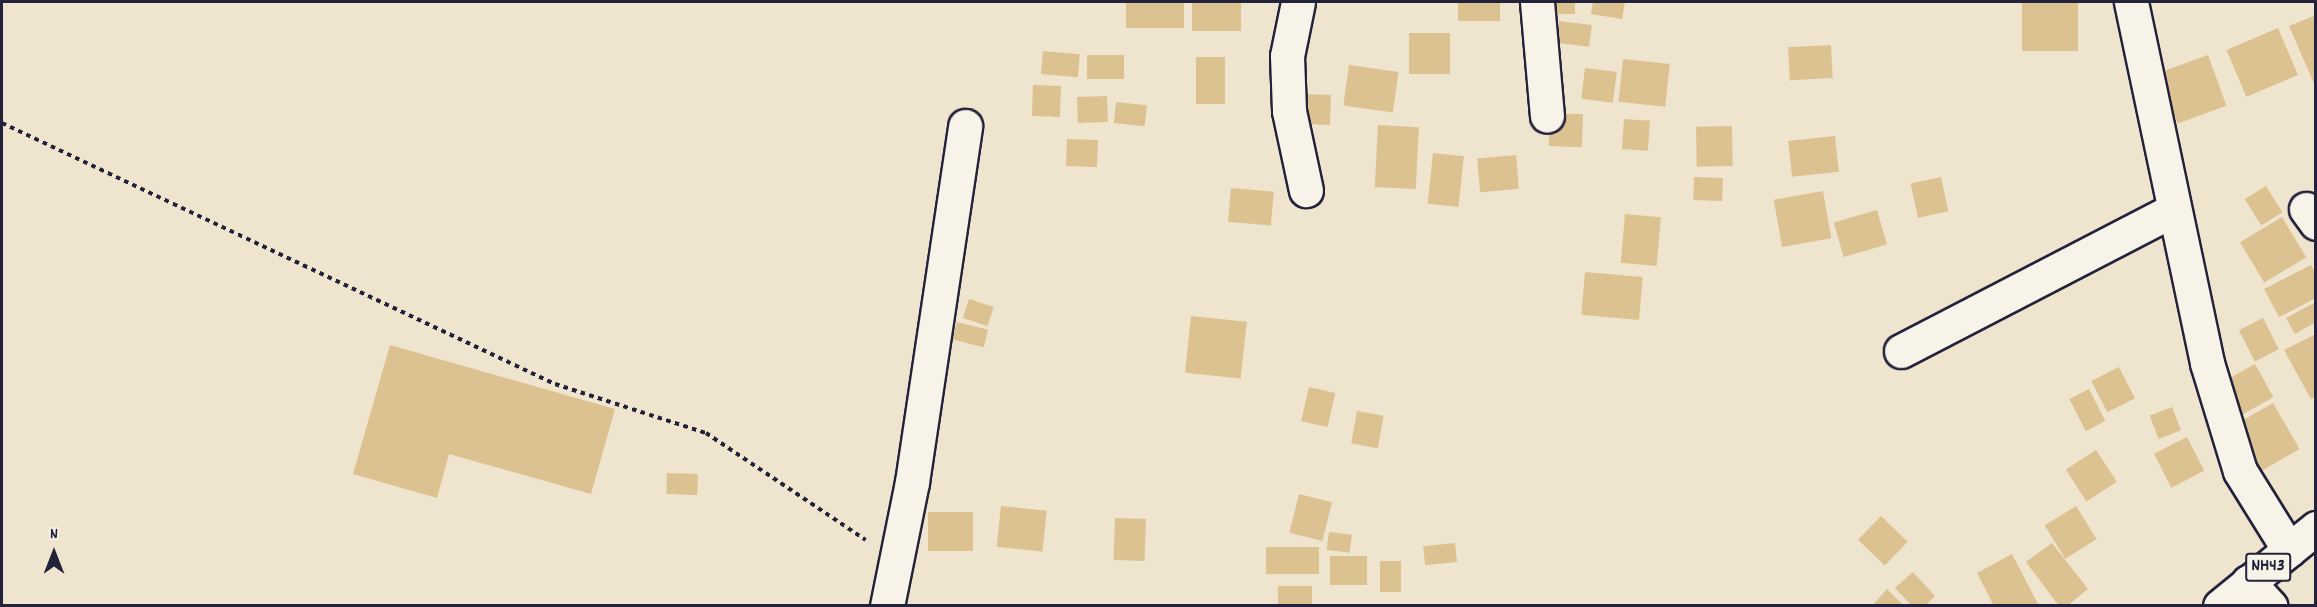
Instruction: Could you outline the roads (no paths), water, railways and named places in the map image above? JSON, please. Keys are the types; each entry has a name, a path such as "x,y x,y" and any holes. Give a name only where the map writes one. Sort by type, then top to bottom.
{"main road":[{"path":"1298,2 1287,56 1289,111 1306,190"},
{"path":"1537,2 1547,116"},
{"path":"2131,2 2207,363 2240,471 2289,550"},
{"path":"887,606 912,482 965,126"},
{"path":"1901,351 2174,210"},
{"name":"NH43","path":"2220,606 2316,528"},
{"path":"2248,582 2270,606"}]}
